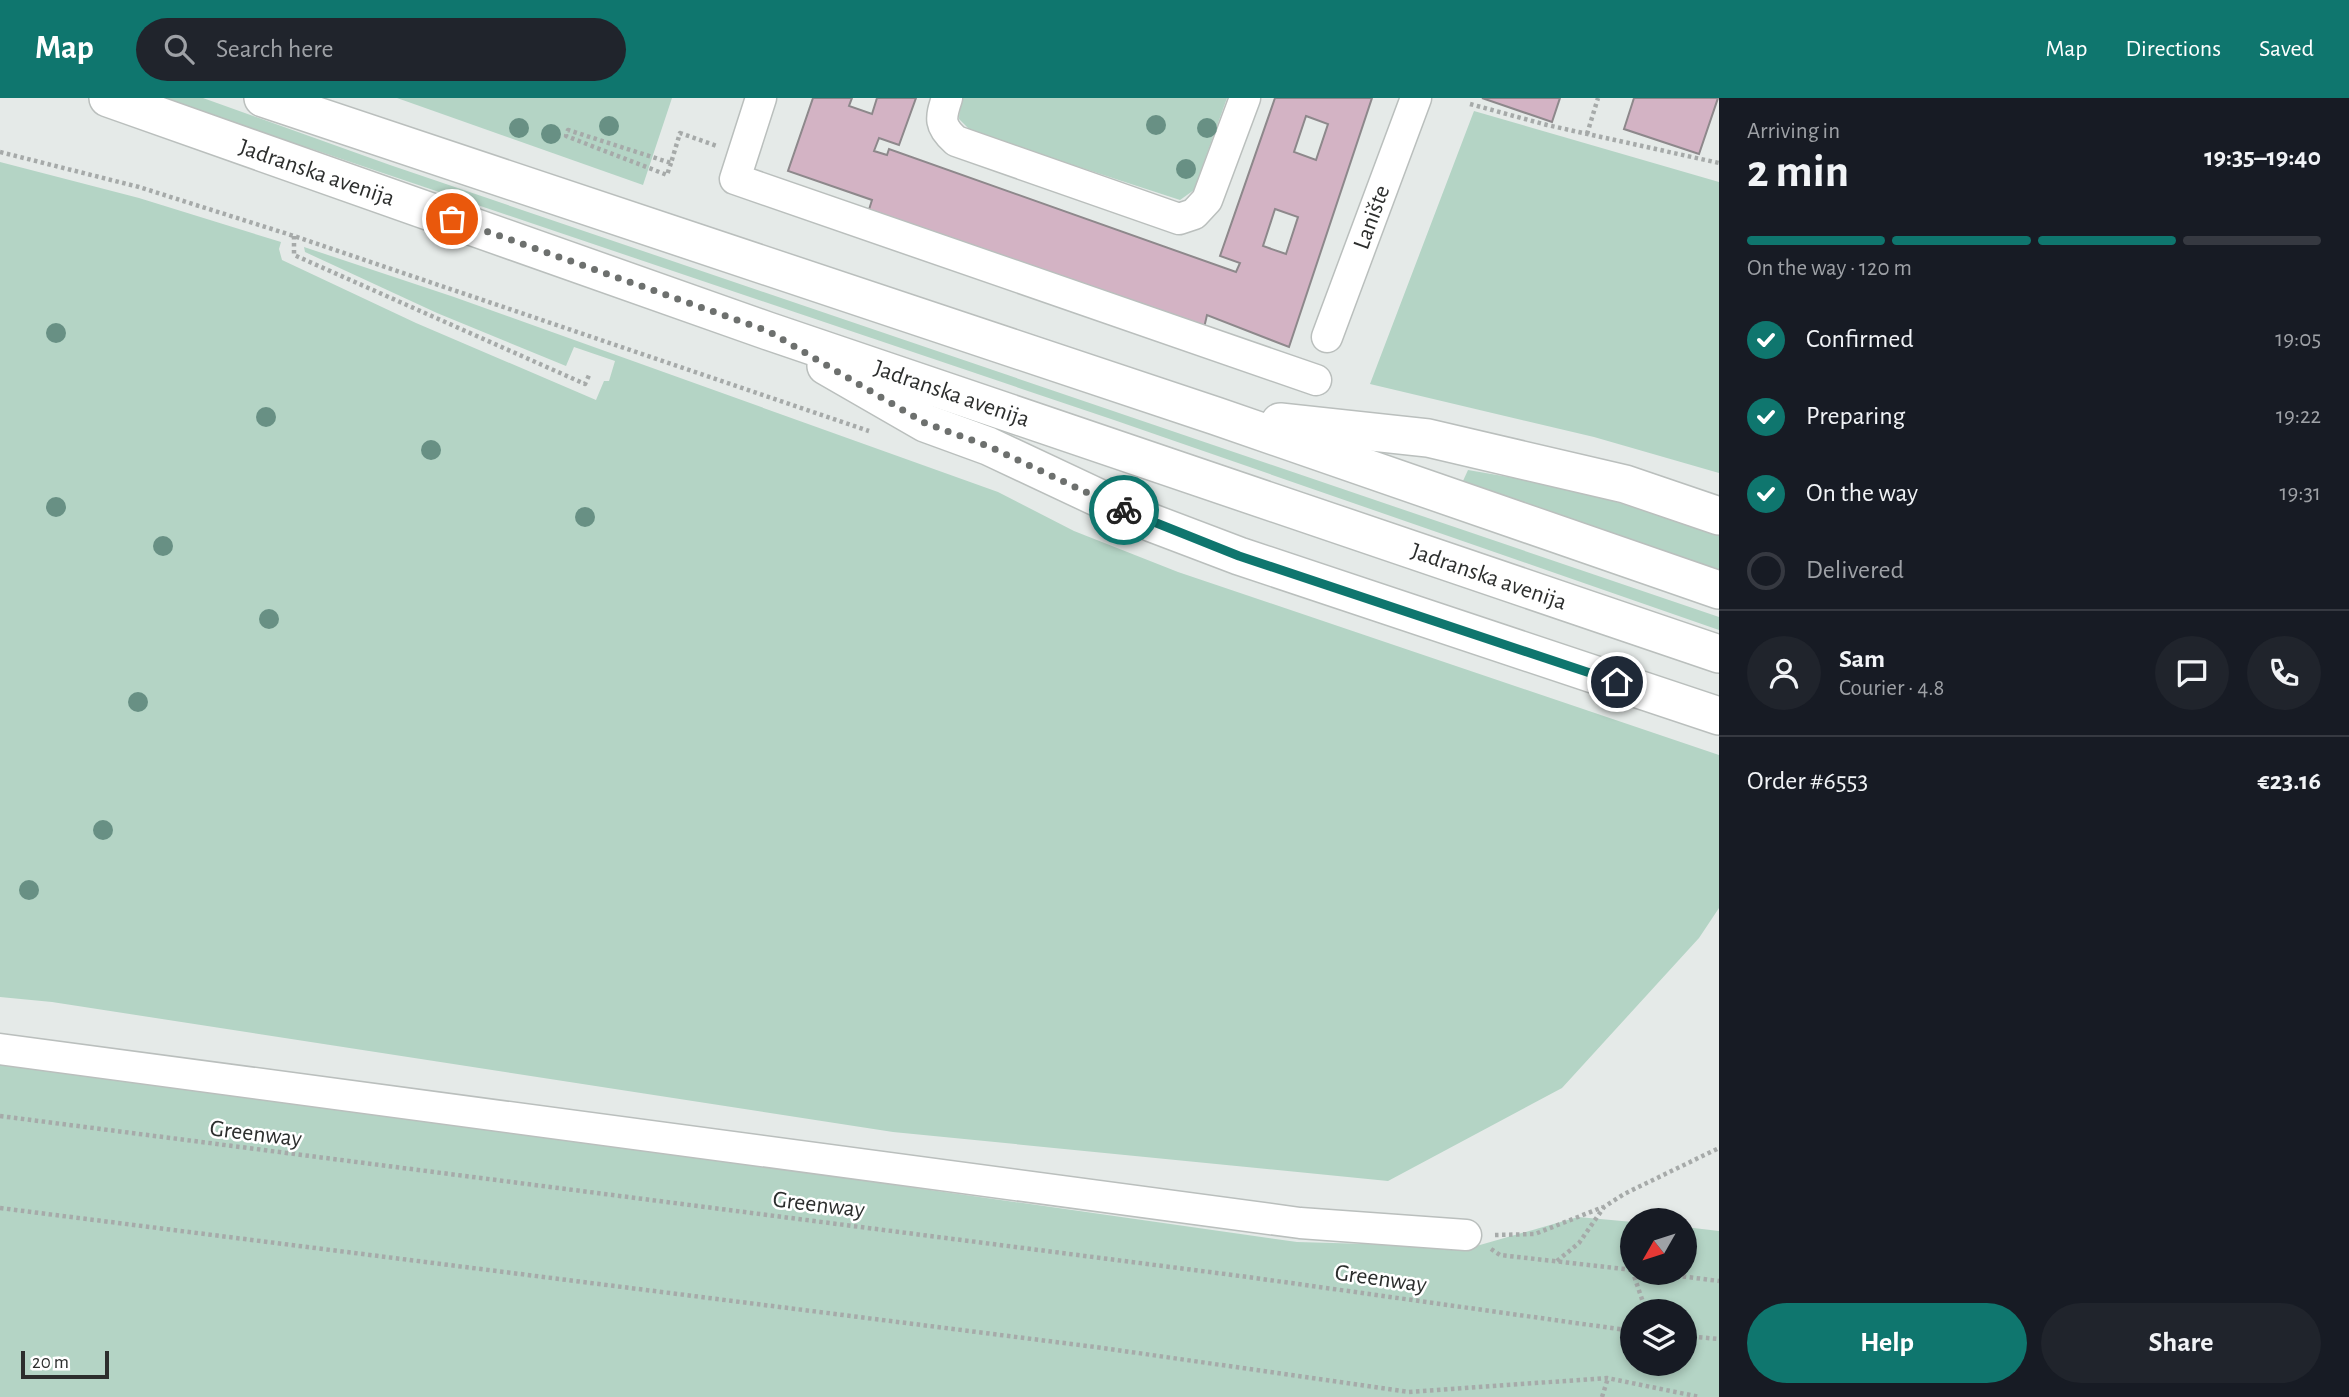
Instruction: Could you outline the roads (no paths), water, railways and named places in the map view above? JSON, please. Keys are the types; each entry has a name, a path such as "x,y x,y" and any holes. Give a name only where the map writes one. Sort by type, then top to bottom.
{"main road":[{"name":"Jadranska avenija","path":"108,98 768,331 1719,654"},
{"path":"263,98 1216,415 1719,590"},
{"path":"768,331 925,423 996,450 1152,523 1239,556 1719,716"},
{"path":"1216,415 1428,438 1625,484 1719,516"}],"street":[{"path":"761,98 739,167 1316,380"},
{"path":"947,98 940,120 944,129 956,141 1180,219 1194,214 1207,200 1245,98"},
{"name":"Lanište","path":"1327,337 1416,98"},
{"path":"0,1049 1333,1227 1466,1235"}]}
